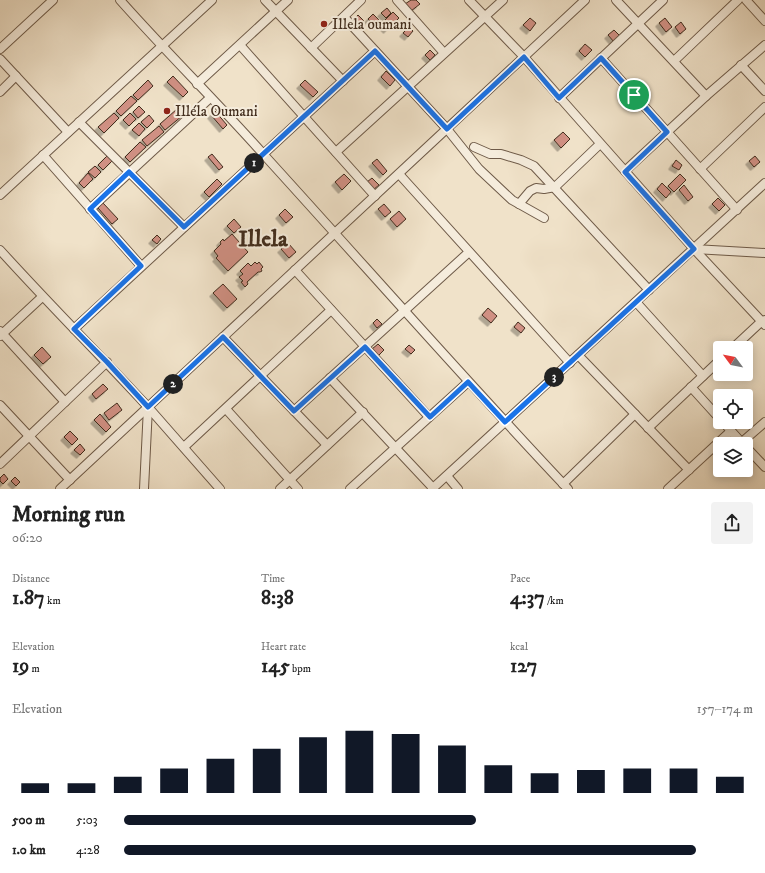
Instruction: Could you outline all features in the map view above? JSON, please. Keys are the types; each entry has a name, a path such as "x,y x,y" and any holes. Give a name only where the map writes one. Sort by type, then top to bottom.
{"street":[{"path":"0,49 53,0"},
{"path":"120,0 161,46 264,154 468,382 565,486 635,414"},
{"path":"0,195 212,0"},
{"path":"265,0 343,81"},
{"path":"197,84 288,0"},
{"path":"311,48 361,0"},
{"path":"397,0 444,53"},
{"path":"469,0 524,57 694,249 764,322 741,341"},
{"path":"336,152 503,0"},
{"path":"60,489 585,0"},
{"path":"616,0 706,96"},
{"path":"559,98 663,0"},
{"path":"674,61 738,0"},
{"path":"746,0 765,21"},
{"path":"344,16 447,129 479,168 512,200 544,218"},
{"path":"240,45 375,196"},
{"path":"625,172 706,96 765,45"},
{"path":"74,329 375,51"},
{"path":"601,58 737,210"},
{"path":"0,59 68,132"},
{"path":"741,66 765,91"},
{"path":"0,92 16,76"},
{"path":"90,209 210,98"},
{"path":"700,169 765,107"},
{"path":"79,122 184,227"},
{"path":"519,204 530,191 536,188 544,189 555,187 600,144"},
{"path":"474,147 490,154 501,154 534,166 649,290"},
{"path":"43,156 141,266"},
{"path":"398,174 570,363"},
{"path":"330,378 396,447 433,489 765,183"},
{"path":"694,249 765,253"},
{"path":"0,250 42,297 107,362 220,489"},
{"path":"294,411 469,252"},
{"path":"295,270 430,417"},
{"path":"42,297 1,334 65,402"},
{"path":"636,302 703,376"},
{"path":"184,447 331,310"},
{"path":"223,337 327,445"},
{"path":"578,355 688,470"},
{"path":"0,464 107,362"},
{"path":"648,428 713,367"},
{"path":"350,489 468,382"},
{"path":"691,388 713,412"},
{"path":"0,406 70,480"},
{"path":"144,489 148,407"},
{"path":"226,409 298,489"},
{"path":"280,489 363,412"},
{"path":"751,437 765,422"},
{"path":"674,487 688,470 731,431 737,437"},
{"path":"753,454 765,467"},
{"path":"447,476 458,489"}],"building":[{"path":"411,0 416,0 420,4 411,11 405,4"},
{"path":"387,8 391,13 386,18 381,13"},
{"path":"393,12 399,18 387,30 381,24"},
{"path":"373,14 379,20 374,25 368,19"},
{"path":"358,15 364,21 357,28 351,22"},
{"path":"530,18 536,23 530,31 523,25"},
{"path":"665,18 672,27 666,32 659,23"},
{"path":"681,22 686,29 680,34 675,27"},
{"path":"409,27 413,31 408,37 403,33"},
{"path":"614,30 620,36 614,42 608,35"},
{"path":"585,44 592,50 585,57 579,51"},
{"path":"430,50 435,55 430,60 425,55"},
{"path":"386,71 395,80 390,86 381,77"},
{"path":"173,76 188,92 183,97 167,82"},
{"path":"148,80 153,86 138,100 133,95"},
{"path":"305,80 318,92 313,97 300,85"},
{"path":"131,96 137,101 121,116 116,111"},
{"path":"139,106 145,112 138,118 133,112"},
{"path":"177,109 182,116 165,130 160,124"},
{"path":"215,111 227,125 223,129 211,115"},
{"path":"114,113 119,118 104,133 98,127"},
{"path":"130,113 136,119 129,126 123,120"},
{"path":"149,115 154,121 147,128 141,122"},
{"path":"139,123 145,129 139,136 132,130"},
{"path":"159,126 164,132 147,146 142,140"},
{"path":"563,132 570,139 561,148 554,140"},
{"path":"140,142 146,147 130,162 125,157"},
{"path":"109,154 114,159 103,170 98,165"},
{"path":"212,154 223,167 219,170 208,157"},
{"path":"755,156 760,162 754,167 749,161"},
{"path":"377,159 387,171 383,175 372,163"},
{"path":"676,160 682,165 679,170 672,166"},
{"path":"95,166 101,172 95,178 88,172"},
{"path":"88,173 93,179 84,188 79,183"},
{"path":"344,174 351,181 342,190 335,182"},
{"path":"680,174 686,180 674,192 668,186"},
{"path":"372,178 379,185 373,190 367,182"},
{"path":"217,179 222,184 209,197 204,192"},
{"path":"662,183 671,192 666,198 657,189"},
{"path":"684,185 693,197 688,201 679,190"},
{"path":"718,198 725,205 719,211 712,204"},
{"path":"103,203 118,219 112,224 98,208"},
{"path":"384,204 391,212 385,217 378,209"},
{"path":"285,209 293,217 286,223 279,215"},
{"path":"399,211 406,219 397,227 390,219"},
{"path":"234,219 241,227 234,233 227,226"},
{"path":"232,234 248,252 228,271 216,258 218,256 214,251 221,244 220,242 223,239 224,241"},
{"path":"157,235 161,239 157,244 152,240"},
{"path":"288,243 296,252 289,258 281,249"},
{"path":"255,262 257,264 259,262 263,267 261,269 262,271 258,272 247,282 248,284 245,287 241,282 243,281 239,277 243,274 240,271 248,263 251,266"},
{"path":"223,284 237,299 227,308 213,293"},
{"path":"488,308 497,316 491,323 482,315"},
{"path":"377,319 382,324 377,328 373,323"},
{"path":"518,322 525,328 521,333 514,327"},
{"path":"378,344 384,350 378,356 372,349"},
{"path":"409,345 415,350 411,354 405,349"},
{"path":"42,347 51,357 43,364 34,355"},
{"path":"103,384 108,389 96,399 92,394"},
{"path":"117,403 122,410 109,420 104,413"},
{"path":"100,414 111,427 106,432 94,420"},
{"path":"70,431 78,439 72,445 64,437"},
{"path":"80,444 85,450 80,455 74,450"},
{"path":"4,474 8,479 3,484 0,481 0,478"},
{"path":"15,477 20,482 16,486 11,481"}],"place":[{"name":"Illela oumani","path":"324,24"},
{"name":"Illéla Oumani","path":"167,111"}],"district":[{"name":"Illela","path":"263,239"}],"route":[{"path":"375,51 447,129 524,57 559,98 601,58 634,95 667,132 625,172 694,249 505,422 468,382 430,417 365,347 294,411 223,337 148,407 107,362 74,329 141,266 90,209 129,172 184,227 375,51"}]}
